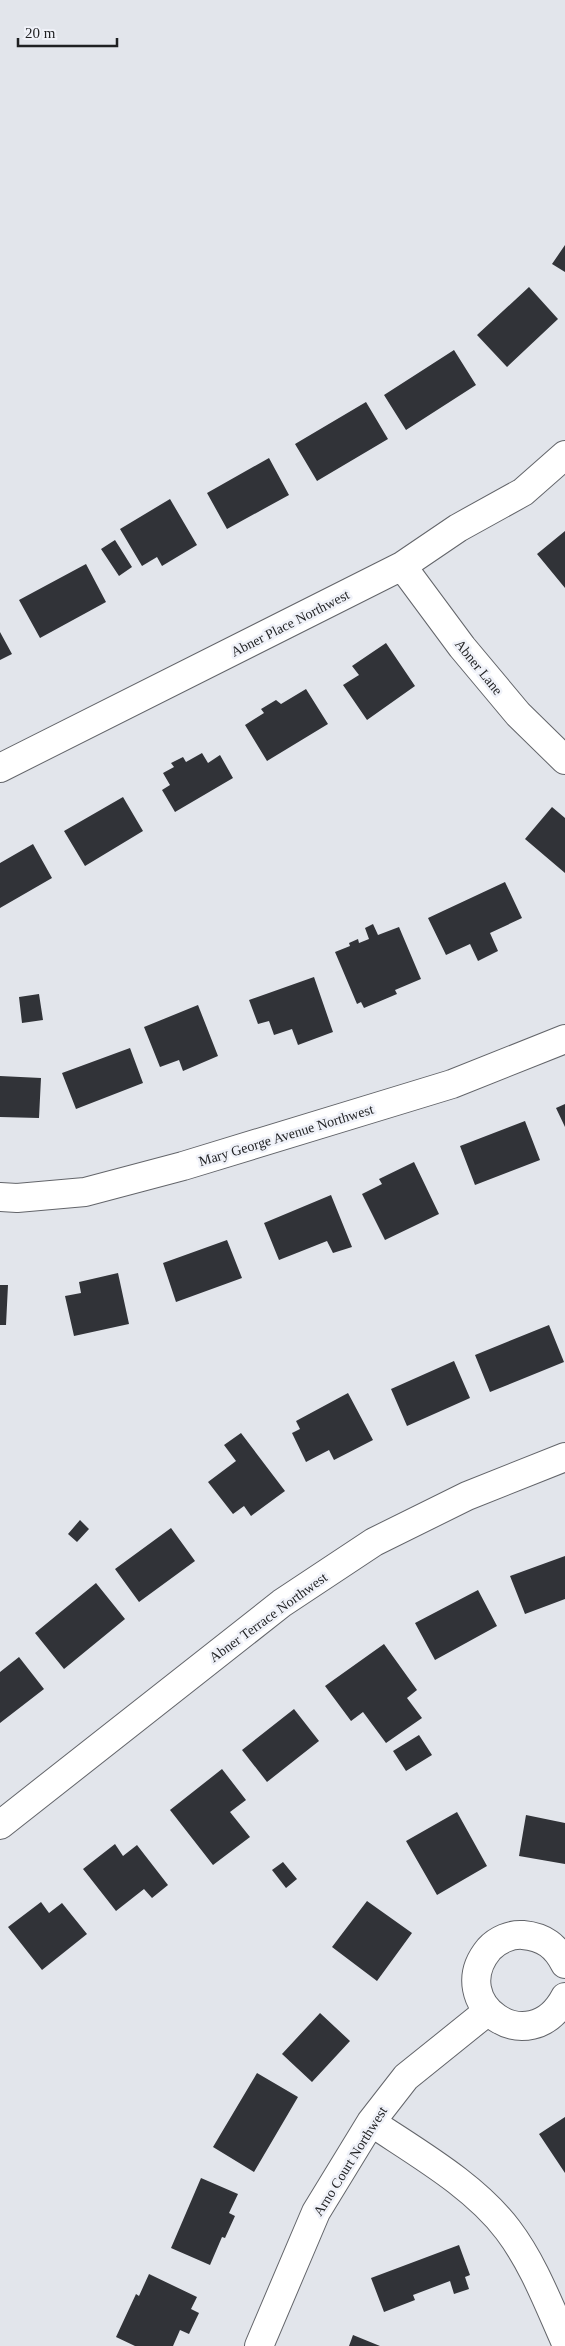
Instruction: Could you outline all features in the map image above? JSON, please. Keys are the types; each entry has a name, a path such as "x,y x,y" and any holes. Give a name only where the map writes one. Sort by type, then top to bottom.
{"street":[{"name":"Abner Place Northwest","path":"0,768 402,566 458,528 523,492 565,455"},
{"name":"Abner Lane","path":"402,566 462,647 518,714 565,760"},
{"name":"Mary George Avenue Northwest","path":"0,1197 17,1198 85,1192 183,1166 452,1084 565,1040"},
{"name":"Abner Terrace Northwest","path":"0,1825 282,1603 374,1542 467,1496 565,1457"},
{"path":"565,1964 559,1952 548,1942 534,1936 520,1934 505,1938 493,1945 483,1956 477,1970 476,1984 480,1999 488,2011 500,2021 515,2026 531,2026 546,2020 558,2010 565,1997"},
{"name":"Arno Court Northwest","path":"259,2346 316,2212 371,2122 406,2077 488,2011"},
{"path":"371,2122 461,2182 507,2229 537,2277 565,2341"}],"building":[{"path":"565,245 565,272 552,264"},
{"path":"529,287 558,319 507,367 477,335"},
{"path":"454,350 476,385 406,430 384,395"},
{"path":"366,402 388,439 317,481 295,444"},
{"path":"269,458 289,495 227,529 207,493"},
{"path":"170,499 197,545 162,566 157,557 142,566 120,529"},
{"path":"565,531 565,588 537,554"},
{"path":"115,540 132,567 119,576 101,549"},
{"path":"86,564 106,602 40,638 19,600"},
{"path":"0,632 12,654 0,660"},
{"path":"386,643 415,686 367,720 343,685 359,675 352,666"},
{"path":"306,689 328,724 267,761 245,725 264,713 261,709 276,700 281,704"},
{"path":"202,753 208,763 220,755 233,778 175,812 162,790 170,785 163,773 174,767 171,763 183,757 186,762"},
{"path":"123,797 143,831 85,866 64,831"},
{"path":"552,807 565,818 565,873 525,839"},
{"path":"33,844 52,878 0,908 0,863"},
{"path":"505,882 522,918 490,933 498,951 478,961 470,944 446,955 428,918"},
{"path":"373,924 378,935 399,927 421,979 395,990 397,994 364,1008 361,1002 357,1004 335,952 350,946 349,943 358,939 359,943 369,939 365,928"},
{"path":"314,977 333,1032 298,1045 292,1029 274,1035 269,1021 258,1024 249,1000"},
{"path":"39,994 43,1020 22,1023 19,997"},
{"path":"198,1005 218,1056 183,1071 179,1060 160,1067 144,1027"},
{"path":"130,1048 143,1083 76,1109 62,1073"},
{"path":"0,1076 41,1078 39,1118 0,1117"},
{"path":"565,1104 565,1127 556,1108"},
{"path":"525,1121 540,1160 475,1185 460,1146"},
{"path":"414,1162 439,1214 385,1240 362,1194 382,1184 379,1179"},
{"path":"331,1195 352,1247 333,1253 327,1241 279,1260 264,1223"},
{"path":"227,1240 242,1278 176,1302 163,1263"},
{"path":"118,1273 129,1324 74,1336 65,1296 81,1293 79,1282"},
{"path":"0,1285 8,1285 6,1325 0,1325"},
{"path":"549,1325 564,1362 490,1392 475,1355"},
{"path":"454,1361 470,1398 407,1426 391,1389"},
{"path":"348,1393 373,1440 334,1460 329,1450 306,1462 292,1433 300,1429 296,1421"},
{"path":"241,1433 285,1491 251,1516 244,1506 233,1514 208,1482 236,1461 224,1445"},
{"path":"80,1520 89,1529 77,1542 68,1534"},
{"path":"171,1528 195,1561 139,1602 115,1569"},
{"path":"565,1556 565,1599 525,1614 510,1576"},
{"path":"96,1583 125,1619 64,1669 35,1633"},
{"path":"478,1590 497,1626 435,1660 415,1623"},
{"path":"384,1644 417,1690 407,1698 422,1718 386,1743 363,1712 351,1721 325,1686"},
{"path":"19,1657 44,1689 0,1723 0,1672"},
{"path":"294,1709 319,1741 267,1782 242,1750"},
{"path":"419,1735 432,1755 406,1771 393,1751"},
{"path":"222,1769 246,1800 230,1812 250,1837 213,1865 170,1810"},
{"path":"457,1812 487,1866 437,1895 406,1841"},
{"path":"526,1815 565,1823 565,1864 519,1856"},
{"path":"115,1844 123,1856 137,1845 168,1885 152,1898 144,1889 116,1911 83,1869"},
{"path":"283,1862 297,1879 286,1888 272,1870"},
{"path":"367,1901 412,1933 377,1981 332,1947"},
{"path":"41,1902 49,1913 62,1903 87,1934 42,1970 8,1927"},
{"path":"320,2013 350,2041 312,2082 282,2054"},
{"path":"257,2073 298,2097 254,2172 213,2147"},
{"path":"565,2117 565,2173 539,2134"},
{"path":"201,2178 238,2194 229,2213 235,2216 225,2238 222,2237 210,2265 171,2248"},
{"path":"459,2245 470,2275 465,2277 469,2289 454,2294 450,2281 413,2295 415,2300 384,2312 371,2278"},
{"path":"149,2274 197,2297 191,2309 199,2313 189,2334 180,2330 173,2346 135,2346 116,2337 136,2294 139,2296"},
{"path":"353,2335 380,2346 349,2346"}]}
